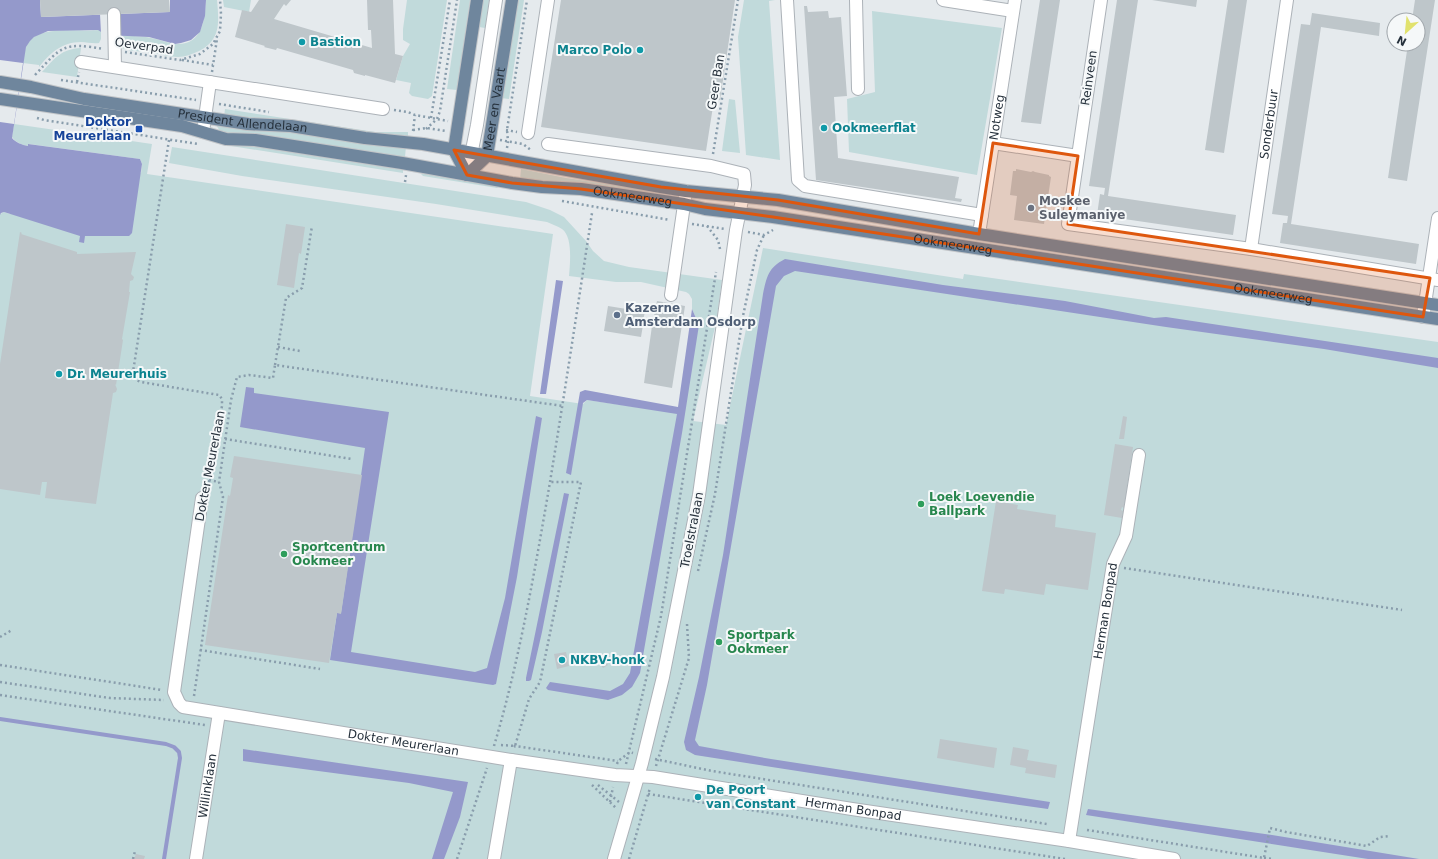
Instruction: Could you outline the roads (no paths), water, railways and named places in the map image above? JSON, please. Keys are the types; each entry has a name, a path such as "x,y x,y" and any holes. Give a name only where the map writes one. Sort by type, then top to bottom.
{"main road":[{"path":"467,175 454,150 477,0"},
{"name":"Meer en Vaart","path":"467,175 487,156 512,0"},
{"name":"President Allendelaan","path":"0,82 84,99 205,118 248,124 290,126 365,138 422,144 487,156"},
{"name":"President Allendelaan","path":"0,99 182,126 226,139 255,140 467,175"},
{"name":"Ookmeerweg","path":"487,156 686,191 782,200 979,234 1438,305"},
{"name":"Ookmeerweg","path":"467,175 534,186 582,189 684,204 739,214 774,217 1438,319"}],"street":[{"path":"467,175 496,0"},
{"path":"528,133 548,0"},
{"path":"787,0 798,180 805,186 982,215"},
{"path":"856,0 858,88"},
{"path":"943,0 1014,5"},
{"name":"Reinveen","path":"1100,0 1068,224 1251,249"},
{"name":"Sonderbuur","path":"1251,249 1287,0"},
{"name":"Notweg","path":"979,234 1014,5"},
{"path":"114,14 115,67"},
{"path":"81,62 388,109"},
{"path":"203,132 210,82"},
{"path":"993,143 1078,156"},
{"path":"548,144 711,166 744,174 745,185 743,196"},
{"path":"671,295 686,191"},
{"name":"Troelstralaan","path":"614,859 638,776 663,677 699,495 736,230 743,196"},
{"path":"1423,316 1434,279 1438,218"},
{"path":"1251,249 1434,279"},
{"name":"Herman Bonpad","path":"1069,841 1113,566 1126,536 1139,455"},
{"name":"Dokter Meurerlaan","path":"202,498 175,694 179,703 183,707 491,756 510,766 582,770 638,776"},
{"name":"Willinklaan","path":"196,859 219,713"},
{"path":"494,859 510,766"},
{"name":"Herman Bonpad","path":"638,776 653,777 852,809 1069,841 1160,858 1174,859"}],"water":[{"path":"0,0 40,0 41,17 170,12 170,0 206,0 205,16 200,32 191,40 181,43 175,44 149,37 106,35 98,30 48,31 34,37 26,47 12,138 23,145 28,146 28,144 140,159 142,164 132,233 129,236 85,236 84,243 79,242 80,236 4,212 0,215"},
{"path":"785,259 943,285 1065,301 1154,318 1166,317 1438,358 1438,368 1324,349 1166,327 795,271 784,276 776,286 707,685 695,740 699,746 771,759 1050,802 1048,809 695,755 686,750 684,742 699,677 723,555 763,294 769,273 779,262"},
{"path":"556,280 563,281 546,394 540,394"},
{"path":"692,309 699,325 682,433 640,673 632,687 622,695 608,700 548,690 546,688 550,682 610,691 623,684 630,673 677,414 587,400 583,403 571,475 566,473 580,392 585,390 678,407"},
{"path":"246,387 254,388 254,393 389,412 351,652 475,672 487,668 505,598 536,416 542,418 517,577 496,684 493,685 330,660 337,613 341,613 365,448 240,427"},
{"path":"564,493 569,494 542,632 531,680 526,681 526,678"},
{"path":"243,749 468,782 460,817 444,859 432,859 453,792 409,783 243,761"},
{"path":"1088,809 1272,835 1419,859 1368,859 1086,815"}],"waterway":[{"path":"0,719 166,744 174,747 179,752 180,758 164,859"}],"place":[{"name":"Bastion","path":"302,42"},
{"name":"Marco Polo","path":"640,50"},
{"name":"Ookmeerflat","path":"824,128"},
{"name":"Doktor Meurerlaan","path":"139,129"},
{"name":"Moskee Suleymaniye","path":"1031,208"},
{"name":"Kazerne Amsterdam Osdorp","path":"617,315"},
{"name":"Dr. Meurerhuis","path":"59,374"},
{"name":"Loek Loevendie Ballpark","path":"921,504"},
{"name":"Sportcentrum Ookmeer","path":"284,554"},
{"name":"Sportpark Ookmeer","path":"719,642"},
{"name":"NKBV-honk","path":"562,660"},
{"name":"De Poort van Constant","path":"698,797"}]}
